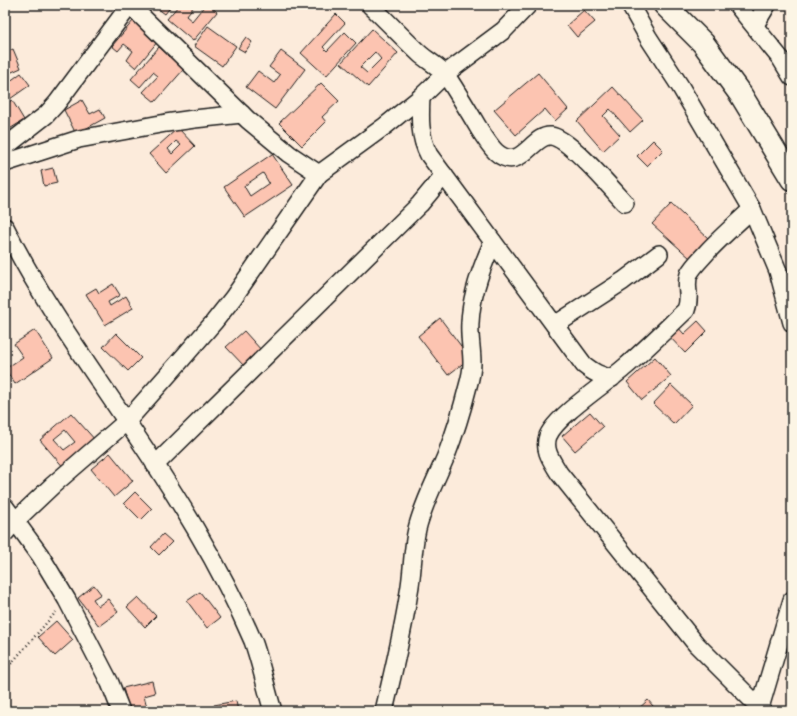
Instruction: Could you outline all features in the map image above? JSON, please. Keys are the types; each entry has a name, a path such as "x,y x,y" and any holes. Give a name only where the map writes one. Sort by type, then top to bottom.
{"main road":[{"path":"665,5 708,49 741,95 792,179"}],"street":[{"path":"5,147 46,115 57,103 130,5 242,114 289,154 319,174"},
{"path":"370,5 419,52 445,74 484,136 496,152 510,159 516,157 544,138 551,136 557,138 574,150 606,181 625,203"},
{"path":"10,527 53,485 127,422 233,298 319,174 385,126 445,74 504,30 528,5"},
{"path":"630,5 648,37 680,86 752,209 778,271 792,323"},
{"path":"737,5 754,25 786,55 792,77"},
{"path":"754,25 767,5"},
{"path":"420,97 421,126 424,144 429,155 584,365 595,374 612,378"},
{"path":"5,163 79,139 173,122 242,114"},
{"path":"155,465 420,204 444,175"},
{"path":"752,209 712,247 690,273 686,284 689,302 686,310 612,378 557,423 548,436 546,447 548,455 559,473 696,644 759,710 792,600"},
{"path":"5,227 45,299 87,366 127,422 155,465 186,514 228,587 253,643 273,711"},
{"path":"384,711 410,591 413,551 417,529 427,500 453,439 460,415 472,364 470,335 471,310 475,289 482,265 493,242"},
{"path":"555,325 623,281 659,254"},
{"path":"581,402 587,387 584,365"},
{"path":"5,507 10,527 40,554 67,600 110,683 121,711"}],"path":[{"path":"5,669 67,600"}],"building":[{"path":"153,5 172,5 165,14"},
{"path":"179,5 195,5 186,16 192,21 205,5 209,5 217,12 193,41 167,19"},
{"path":"584,10 595,22 577,37 567,25"},
{"path":"336,14 345,23 323,47 327,51 345,32 356,43 326,76 301,53"},
{"path":"133,21 158,41 136,68 127,60 133,51 124,44 118,51 112,46"},
{"path":"208,26 236,46 222,66 194,46"},
{"path":"372,29 398,53 368,87 341,63","holes":["375,52 381,59 367,73 360,67"]},
{"path":"246,37 252,42 245,52 238,48"},
{"path":"159,47 184,69 155,102 143,92 158,76 153,72 140,87 131,79"},
{"path":"13,49 21,68 5,75 5,53"},
{"path":"281,51 305,69 275,109 246,87 258,71 274,83 280,75 269,67"},
{"path":"21,73 30,85 10,99 5,91 5,85"},
{"path":"538,73 568,109 555,121 545,109 516,135 494,110"},
{"path":"321,83 339,101 322,117 326,122 302,146 279,123"},
{"path":"613,87 643,120 630,132 610,109 603,116 620,135 603,151 577,121"},
{"path":"12,100 24,120 8,130 5,125 5,104"},
{"path":"82,100 90,114 100,109 105,118 76,134 64,110"},
{"path":"178,128 195,146 166,173 149,154","holes":["176,141 181,145 172,154 168,149"]},
{"path":"653,140 663,150 647,166 637,156"},
{"path":"272,154 293,185 245,217 224,187","holes":["263,173 269,183 250,196 244,186"]},
{"path":"53,168 57,183 44,186 41,171"},
{"path":"671,204 708,238 690,258 652,224"},
{"path":"113,284 120,295 108,302 110,306 126,296 133,308 105,325 86,294 96,288 99,293"},
{"path":"440,318 470,358 448,375 418,336"},
{"path":"698,321 707,331 685,353 667,334 676,325 684,334"},
{"path":"35,330 53,358 15,384 5,369 23,357 14,344"},
{"path":"244,331 262,351 245,367 226,347"},
{"path":"116,333 141,358 128,371 103,347"},
{"path":"655,357 671,376 642,400 627,382"},
{"path":"671,385 692,405 674,424 653,404"},
{"path":"590,412 603,427 575,451 562,436"},
{"path":"71,413 96,441 65,469 40,440","holes":["65,430 75,442 64,450 54,439"]},
{"path":"110,453 133,481 114,497 91,469"},
{"path":"135,492 152,509 141,520 124,503"},
{"path":"163,534 172,542 159,555 151,547"},
{"path":"94,585 101,594 93,599 98,606 108,599 118,612 99,626 78,598"},
{"path":"200,592 220,618 207,628 187,601"},
{"path":"138,597 156,616 145,627 127,607"},
{"path":"56,621 73,640 55,656 38,637"},
{"path":"152,681 155,693 144,696 148,711 129,711 123,688"},
{"path":"648,700 657,711 636,711"},
{"path":"236,701 238,711 216,711 214,705"}]}
